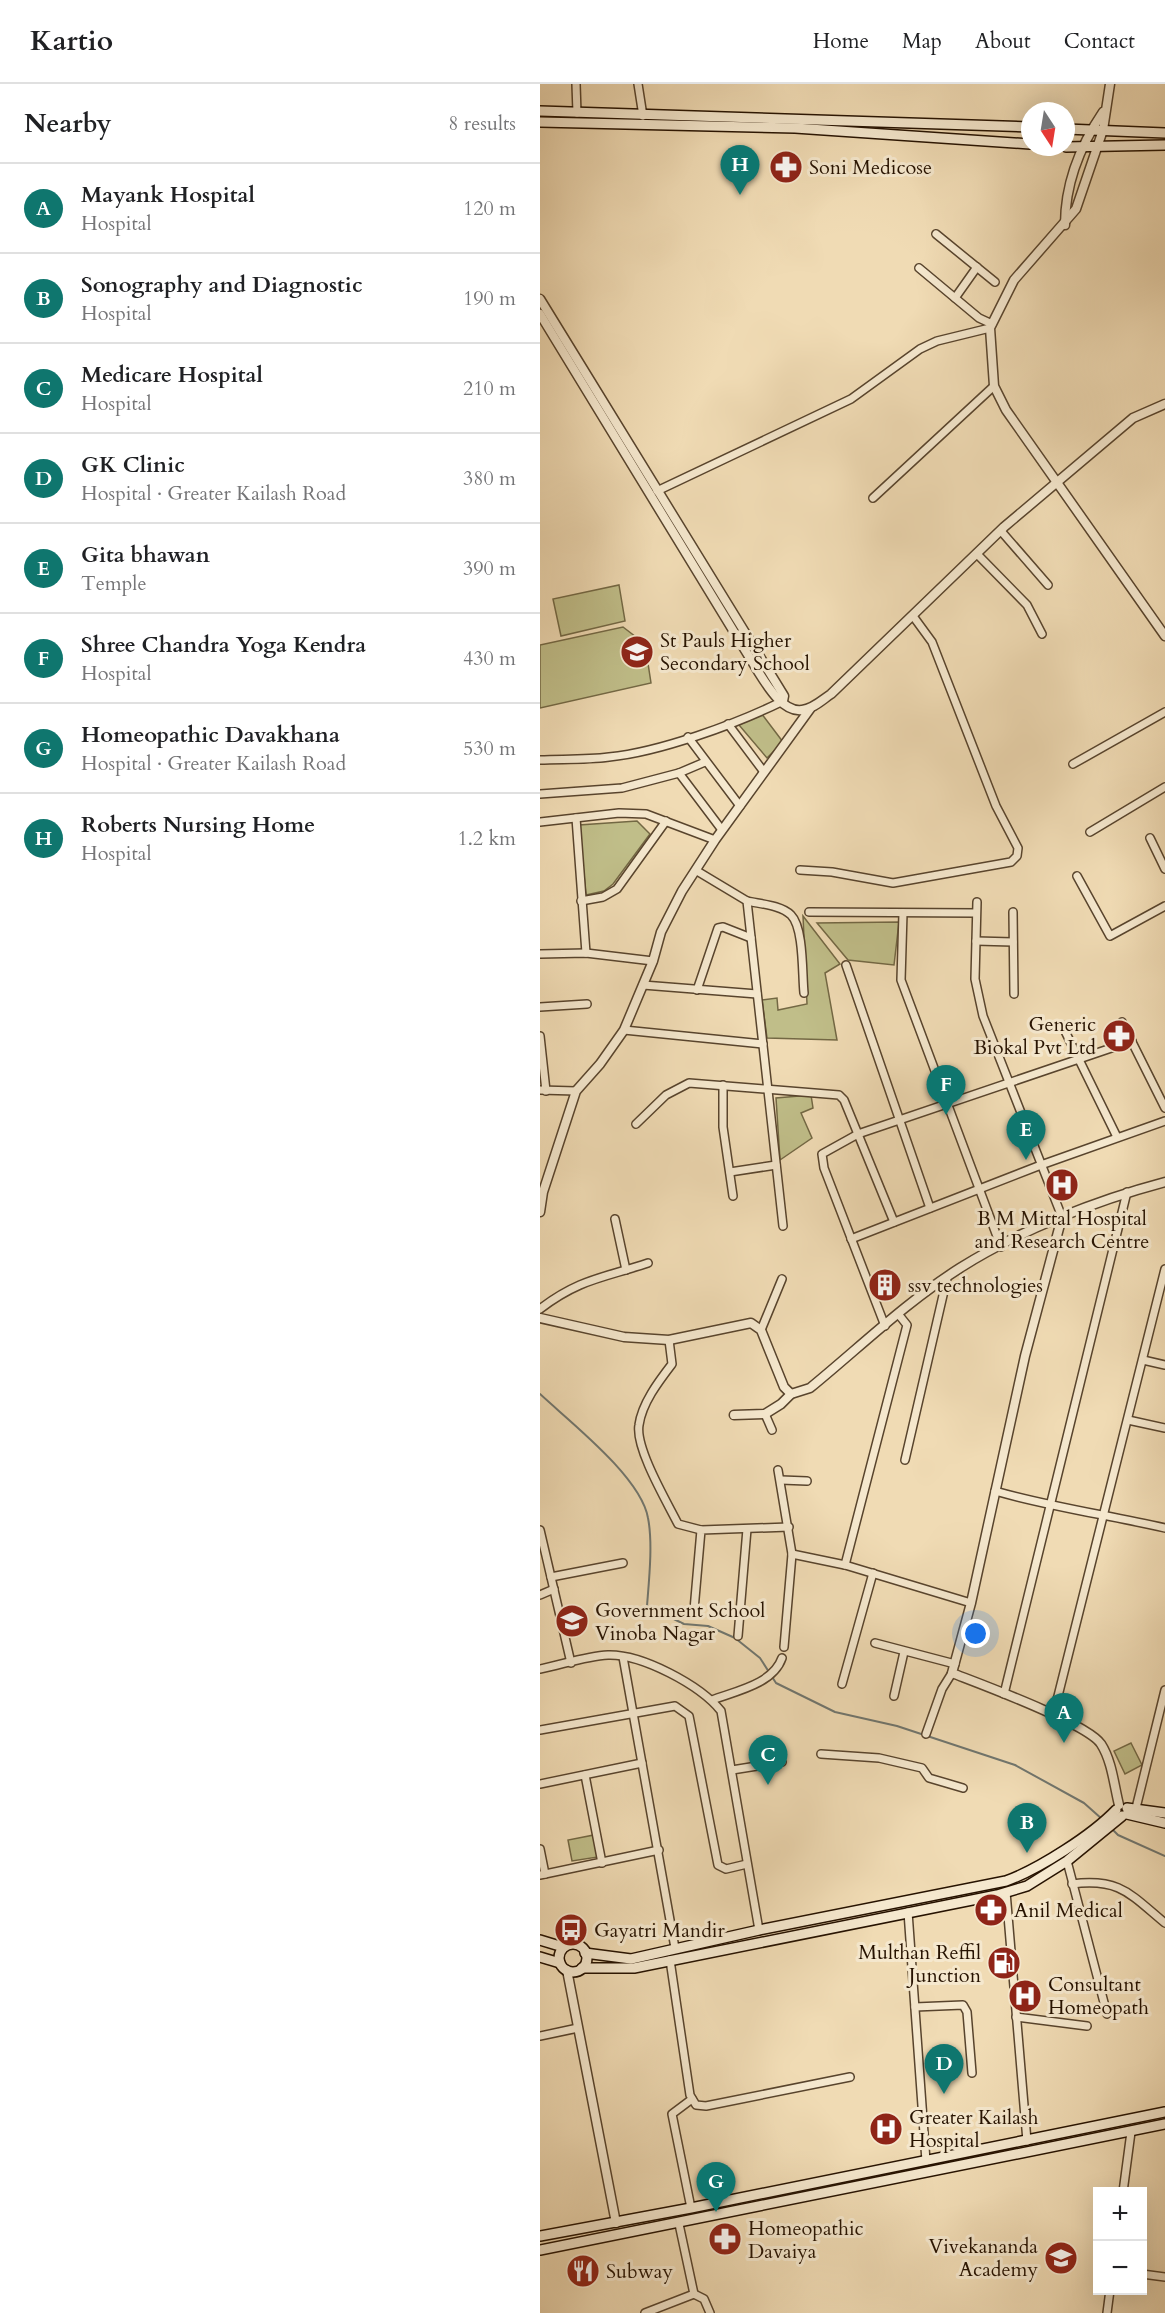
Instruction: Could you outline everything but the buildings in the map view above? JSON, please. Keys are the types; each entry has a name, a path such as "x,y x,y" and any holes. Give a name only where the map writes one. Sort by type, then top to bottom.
{"main road":[{"path":"540,111 643,120 1021,143"},
{"path":"540,122 643,120 1021,127"},
{"path":"1075,130 1165,133"},
{"path":"1075,148 1165,145"},
{"path":"1121,1813 1165,1823"},
{"path":"540,1958 577,1971 582,1968 634,1968 1006,1892 1027,1886 1066,1861 1121,1813 1165,1813"},
{"path":"540,1940 563,1947 573,1944 585,1953 609,1958 631,1959 759,1930 1006,1881 1028,1873 1096,1833"},
{"path":"563,1947 559,1957 563,1967"},
{"path":"582,1968 586,1959 585,1953"},
{"path":"540,2236 616,2223 1165,2112"},
{"path":"540,2250 679,2224 1165,2124"}],"street":[{"path":"576,84 577,113"},
{"path":"638,84 643,120"},
{"path":"1110,84 1102,130 1076,209 1065,225 1042,245 1014,280 991,326 994,386 1006,410 1165,636"},
{"path":"1065,225 1070,184 1081,148 1105,110"},
{"path":"936,234 996,282"},
{"path":"955,298 977,267"},
{"path":"919,268 991,326"},
{"path":"540,298 614,428 777,701 783,701 794,710 812,707"},
{"path":"540,314 657,491 784,696 783,701"},
{"path":"657,491 851,399 920,349 937,341 991,326"},
{"path":"873,498 994,386"},
{"path":"540,1212 543,1192 576,1091 600,1064 624,1030 653,961 661,932 682,891 715,840 800,720 812,707 831,694 1001,531 1133,418 1165,404"},
{"path":"1001,531 1048,585"},
{"path":"977,554 1027,605 1042,634"},
{"path":"800,870 832,872 893,883 1011,862 1017,856 1018,849 996,806 932,642 913,616"},
{"path":"540,760 609,757 644,751 728,724 783,701"},
{"path":"1073,764 1165,712"},
{"path":"728,724 764,772"},
{"path":"688,737 740,806"},
{"path":"540,794 622,788 679,773 705,762"},
{"path":"679,773 722,830"},
{"path":"1090,832 1165,788"},
{"path":"540,822 619,813 646,814 715,840"},
{"path":"576,818 586,952"},
{"path":"581,901 603,897 617,889 666,821"},
{"path":"1150,838 1165,868"},
{"path":"697,871 747,901 778,908 791,915 798,926 804,993"},
{"path":"1077,876 1110,936 1165,906"},
{"path":"747,901 783,1226"},
{"path":"927,1734 942,1689 953,1669 971,1603 1025,1356 1062,1217 1011,1082 982,1016 976,992 977,902"},
{"path":"809,912 976,913"},
{"path":"1013,912 1014,994"},
{"path":"903,913 901,980 1001,1247"},
{"path":"697,990 718,928 723,927 751,938"},
{"path":"976,941 1013,942"},
{"path":"540,954 586,952 653,961"},
{"path":"846,965 898,1121 930,1208"},
{"path":"643,986 757,994"},
{"path":"540,1007 587,1004"},
{"path":"1122,1022 1165,1108"},
{"path":"1062,1025 1117,1137"},
{"path":"624,1030 763,1044"},
{"path":"540,1036 543,1091 576,1091"},
{"path":"885,1326 821,1160 822,1154 858,1134 1132,1041"},
{"path":"636,1124 679,1087 688,1083 839,1095 844,1100 894,1222"},
{"path":"723,1085 723,1127 733,1196"},
{"path":"851,1239 1041,1165 1165,1121"},
{"path":"730,1172 776,1166"},
{"path":"734,1415 765,1414 781,1404 791,1394 810,1388 947,1278 1001,1247 1062,1217 1126,1192 1165,1182"},
{"path":"1004,1694 1126,1192"},
{"path":"615,1219 626,1270"},
{"path":"540,1309 562,1292 590,1279 648,1263"},
{"path":"1053,1716 1165,1269"},
{"path":"905,1460 947,1278"},
{"path":"761,1330 782,1279"},
{"path":"845,1565 907,1325 899,1315"},
{"path":"540,1318 624,1337 669,1340 751,1323 761,1330 784,1388 791,1394"},
{"path":"669,1340 672,1364 654,1389 638,1426 649,1466 678,1524 701,1530 789,1527"},
{"path":"1143,1360 1165,1365"},
{"path":"765,1414 772,1430"},
{"path":"1128,1420 1165,1428"},
{"path":"778,1470 792,1554 783,1647"},
{"path":"781,1480 807,1481"},
{"path":"995,1491 1048,1506 1105,1514 1165,1528"},
{"path":"738,1636 747,1529"},
{"path":"540,1530 571,1663"},
{"path":"694,1610 701,1530"},
{"path":"792,1554 845,1565 971,1603"},
{"path":"551,1577 623,1563"},
{"path":"842,1684 873,1573"},
{"path":"540,1595 554,1589"},
{"path":"875,1643 953,1669 1053,1716 1078,1725 1100,1742 1108,1758 1121,1813"},
{"path":"894,1696 904,1652"},
{"path":"540,1669 608,1655 623,1657 683,1680 712,1700 721,1710 759,1930"},
{"path":"623,1657 675,1948"},
{"path":"712,1700 772,1674 782,1658"},
{"path":"1121,1813 1165,1690"},
{"path":"540,1730 675,1706 689,1716 718,1865 726,1869 747,1864"},
{"path":"821,1754 879,1758 912,1765 922,1768 929,1778 963,1788"},
{"path":"732,1770 782,1761"},
{"path":"540,1784 642,1763"},
{"path":"585,1775 602,1863"},
{"path":"540,1849 542,1874 659,1850"},
{"path":"1066,1861 1107,2014"},
{"path":"1072,1884 1108,1883 1136,1899 1165,1923"},
{"path":"1006,1892 1027,2141"},
{"path":"908,1912 926,2161"},
{"path":"670,1960 692,2099 696,2105 706,2106 850,2077"},
{"path":"563,1967 578,2028 616,2223"},
{"path":"915,2007 963,2006 967,2012 972,2073"},
{"path":"1016,2017 1087,2026"},
{"path":"540,2036 578,2028"},
{"path":"691,2208 672,2114 692,2099"},
{"path":"1124,2187 1131,2132"},
{"path":"679,2224 694,2294"},
{"path":"1147,2275 1165,2277"},
{"path":"645,2313 666,2309 694,2294"},
{"path":"694,2294 704,2299 710,2313"},
{"path":"1107,2313 1109,2295"}],"shaded area":[{"path":"619,585 625,621 561,636 553,599"},
{"path":"623,627 645,644 651,683 540,708 540,645"},
{"path":"761,713 783,742 767,758 739,725"},
{"path":"637,821 650,834 613,884 604,891 586,895 579,825"},
{"path":"803,916 840,964 825,973 837,1040 767,1038 762,1000 777,998 778,1010 807,1004"},
{"path":"899,922 894,965 848,960 817,923"},
{"path":"811,1095 813,1108 801,1113 812,1138 780,1160 776,1098"},
{"path":"1131,1743 1142,1765 1125,1774 1114,1751"},
{"path":"594,1835 598,1857 572,1861 568,1840"}],"waterway":[{"path":"540,1394 603,1451 619,1468 643,1502 648,1518 650,1539 647,1606 684,1624 708,1626 735,1638 760,1658 776,1683 835,1712 897,1726 1015,1765 1084,1803 1102,1819"},
{"path":"1110,1827 1118,1835 1165,1856"}],"place":[{"name":"Soni Medicose","path":"786,167"},
{"name":"Roberts Nursing Home","path":"740,195"},
{"name":"St Pauls Higher Secondary School","path":"637,652"},
{"name":"Generic Biokal Pvt Ltd","path":"1119,1036"},
{"name":"Shree Chandra Yoga Kendra","path":"946,1115"},
{"name":"Gita bhawan","path":"1026,1160"},
{"name":"B M Mittal Hospital and Research Centre","path":"1062,1185"},
{"name":"ssv technologies","path":"885,1285"},
{"name":"Government School Vinoba Nagar","path":"572,1621"},
{"name":"Mayank Hospital","path":"1064,1743"},
{"name":"Medicare Hospital","path":"768,1785"},
{"name":"Sonography and Diagnostic","path":"1027,1853"},
{"name":"Anil Medical","path":"991,1910"},
{"name":"Gayatri Mandir","path":"571,1930"},
{"name":"Multhan Reffil Junction","path":"1004,1963"},
{"name":"Consultant Homeopath","path":"1025,1996"},
{"name":"GK Clinic","path":"944,2094"},
{"name":"Greater Kailash Hospital","path":"886,2129"},
{"name":"Homeopathic Davakhana","path":"716,2212"},
{"name":"Homeopathic Davaiya","path":"725,2239"},
{"name":"Vivekananda Academy","path":"1061,2258"},
{"name":"Subway","path":"583,2271"}]}
